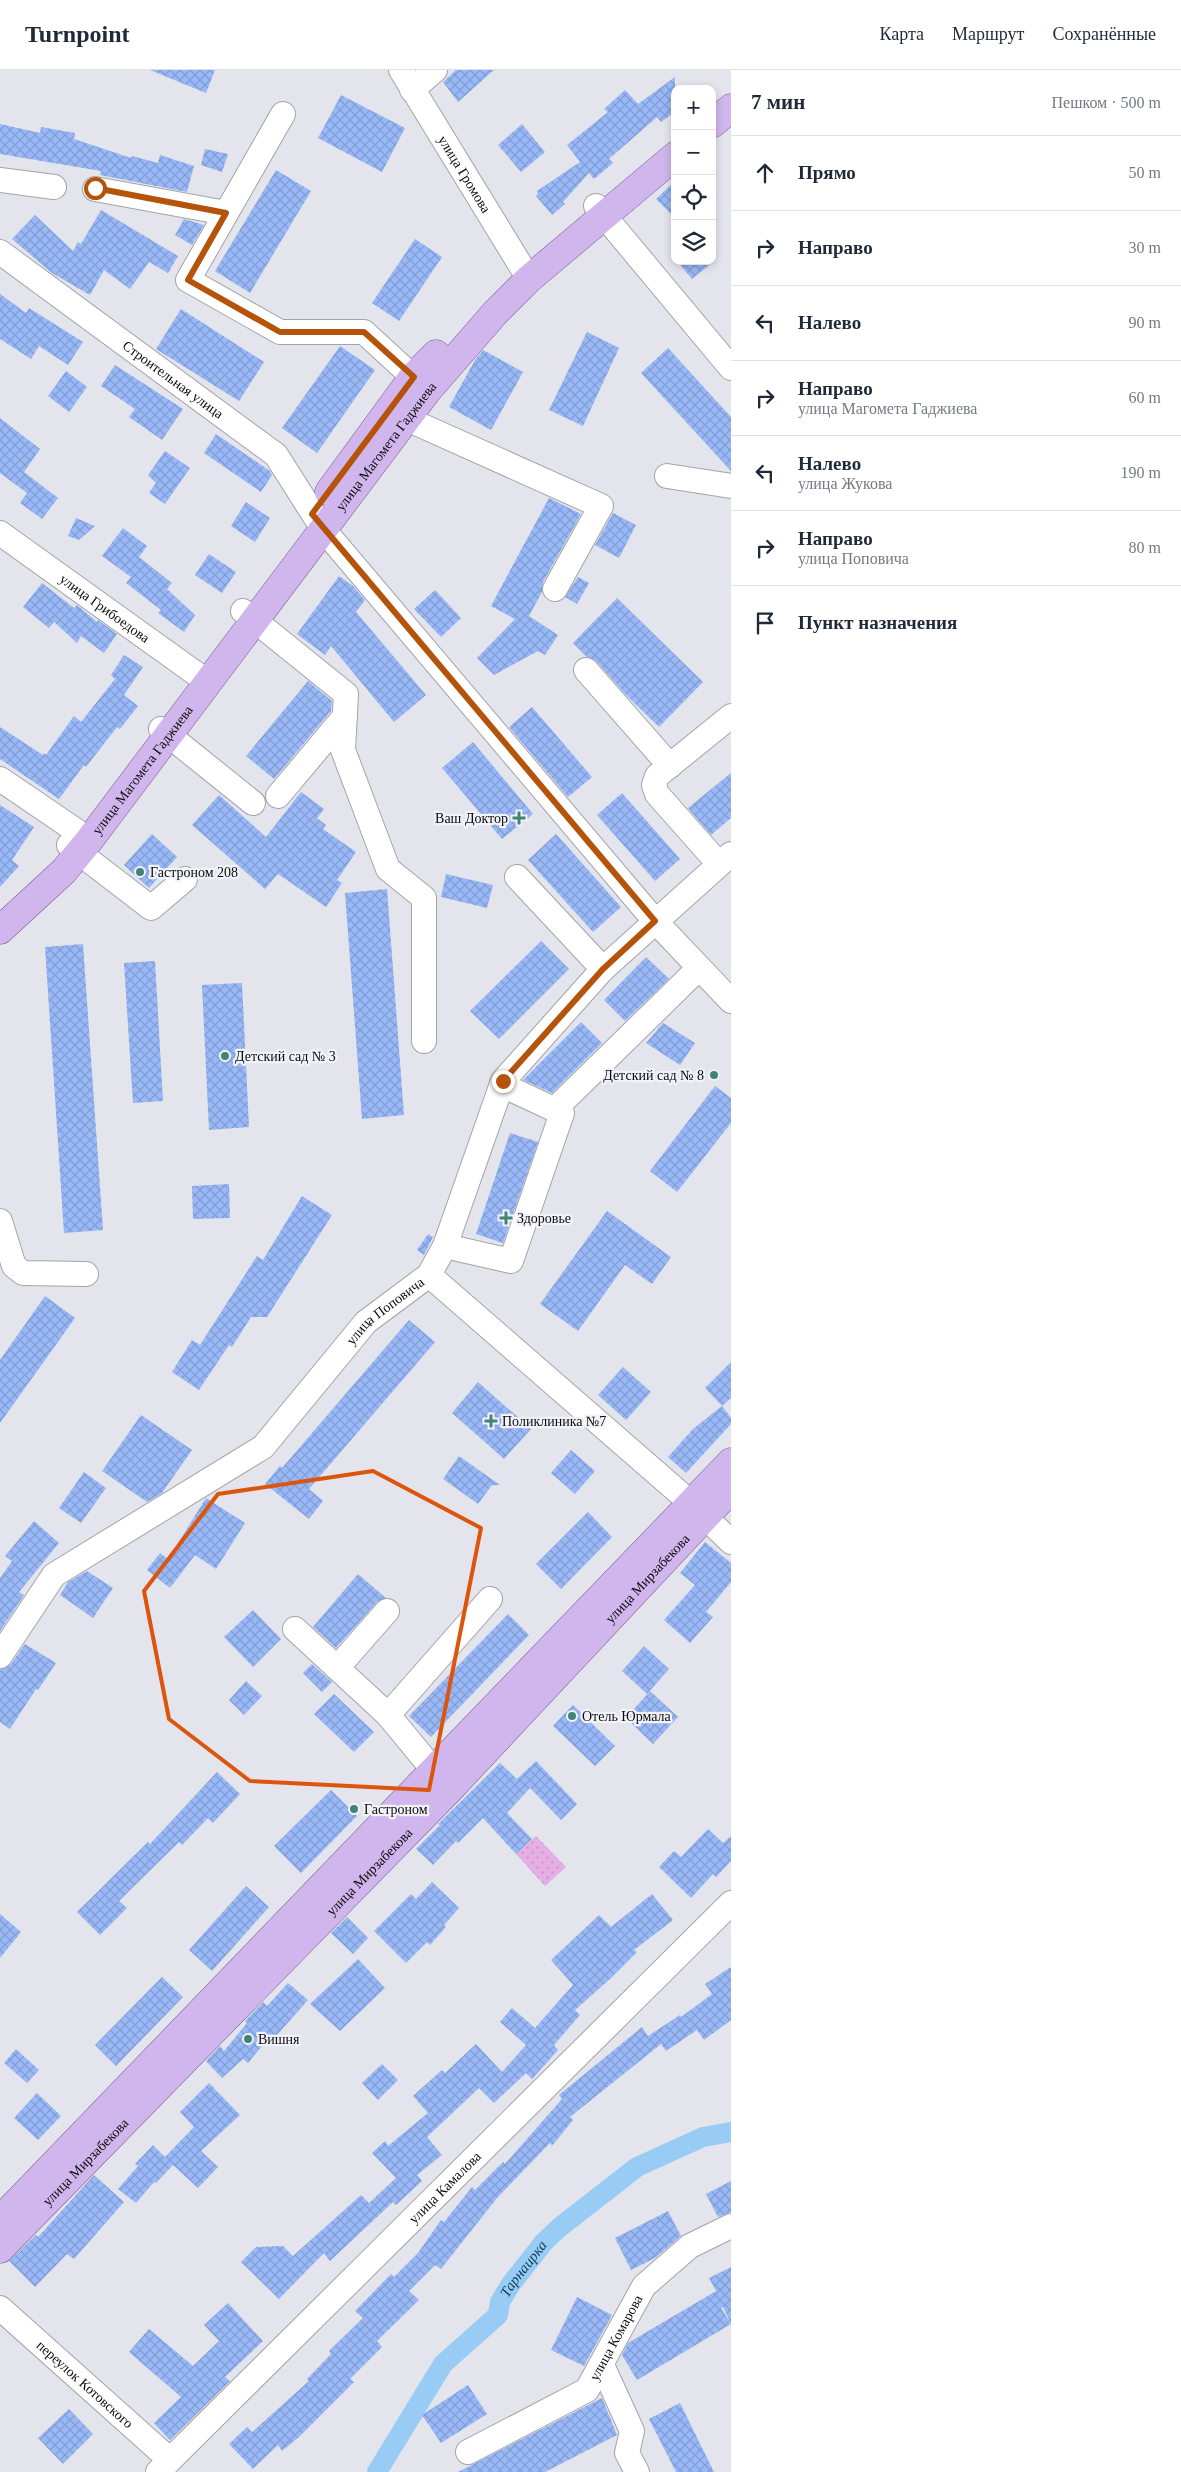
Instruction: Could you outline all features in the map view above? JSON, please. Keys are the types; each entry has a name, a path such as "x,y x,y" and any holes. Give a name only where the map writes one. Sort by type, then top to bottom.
{"main road":[{"path":"716,105 731,92"},
{"path":"716,121 731,108"},
{"name":"улица Магомета Гаджиева","path":"0,930 64,870 79,843 165,732 421,383 525,275 600,211 671,144"},
{"name":"улица Магомета Гаджиева","path":"600,211 671,159"},
{"name":"улица Магомета Гаджиева","path":"0,910 79,843"},
{"name":"улица Мирзабекова","path":"0,2250 441,1780 698,1510 731,1462"},
{"name":"улица Мирзабекова","path":"698,1510 731,1489"},
{"name":"улица Мирзабекова","path":"0,2220 441,1780"}],"street":[{"path":"407,80 436,70"},
{"name":"улица Громова","path":"407,80 525,275"},
{"path":"283,114 188,280 280,332 364,332 421,383"},
{"path":"0,180 54,187"},
{"path":"95,188 226,213"},
{"path":"600,211 731,368"},
{"name":"Строительная улица","path":"0,252 276,455 318,522 655,921 731,1001"},
{"path":"399,413 601,506 555,589"},
{"path":"666,476 731,486"},
{"name":"улица Грибоедова","path":"0,533 204,679"},
{"path":"249,616 346,694 343,750 388,869 424,898 424,1041"},
{"path":"586,670 670,766"},
{"path":"278,796 345,716"},
{"path":"725,859 657,794 654,785 657,776 731,716"},
{"path":"165,732 253,803"},
{"path":"0,779 79,843 151,908 185,879"},
{"name":"улица Поповича","path":"0,1656 54,1575 263,1446 366,1322 429,1275 445,1246 502,1085 603,969 725,859"},
{"path":"517,877 603,969"},
{"path":"555,1109 699,968"},
{"path":"445,1246 511,1261 562,1113 502,1085"},
{"path":"0,1221 14,1266 23,1273 86,1274"},
{"path":"429,1275 698,1510 731,1542"},
{"path":"388,1715 490,1598"},
{"path":"337,1668 387,1611"},
{"path":"295,1629 388,1715 441,1780"},
{"name":"улица Камалова","path":"164,2466 731,1903"},
{"name":"улица Комарова","path":"468,2452 587,2390 644,2286 690,2246 731,2226"},
{"name":"переулок Котовского","path":"0,2308 164,2466"},
{"path":"602,2365 632,2431 627,2453 637,2472"}],"highlighted area":[{"path":"373,1471 481,1528 429,1790 250,1781 169,1719 144,1591 218,1494"}],"shaded area":[{"path":"536,1836 566,1867 545,1886 516,1854"}],"building":[{"path":"150,70 215,70 206,93"},
{"path":"456,70 494,70 458,102 443,82"},
{"path":"675,77 675,85 671,85 671,115 661,122 657,117 609,159 613,163 594,179 589,173 563,202 565,204 552,215 536,196 538,194 537,191 580,162 567,145 608,112 604,109 625,90 638,104"},
{"path":"341,95 405,128 382,172 318,138"},
{"path":"0,124 40,133 41,127 75,133 74,139 131,158 132,156 158,163 160,155 194,166 187,192 100,175 101,171 0,154"},
{"path":"522,124 545,152 521,172 498,145"},
{"path":"205,149 228,154 222,172 201,165"},
{"path":"276,170 311,191 250,293 215,271"},
{"path":"671,185 671,214 656,199"},
{"path":"101,210 178,256 168,273 149,262 130,289 104,270 90,295 52,273 12,239 35,215 73,251 78,242 81,244"},
{"path":"184,219 204,225 192,245 175,235"},
{"path":"415,239 442,257 399,321 372,303"},
{"path":"680,265 709,265 692,279"},
{"path":"0,294 26,313 29,308 83,342 68,365 39,346 31,359 0,339"},
{"path":"181,309 264,362 239,401 156,349"},
{"path":"587,332 619,348 583,426 549,410"},
{"path":"340,346 375,370 317,453 282,428"},
{"path":"668,348 731,417 731,471 641,373"},
{"path":"483,350 523,372 491,430 449,407 475,360"},
{"path":"115,365 183,409 162,440 129,417 135,409 101,386"},
{"path":"66,371 87,387 69,412 48,396"},
{"path":"0,418 40,449 24,472 58,498 42,519 20,503 27,493 0,473"},
{"path":"216,434 270,471 272,475 261,492 204,453"},
{"path":"165,451 190,468 165,504 149,493 156,483 148,475"},
{"path":"549,498 581,514 543,582 542,592 529,616 558,635 545,655 538,651 494,675 477,658 515,619 491,606"},
{"path":"246,502 270,518 255,542 231,526"},
{"path":"613,513 636,525 619,558 595,545"},
{"path":"76,518 95,526 79,540 68,536"},
{"path":"123,528 147,546 139,557 172,583 167,589 195,615 184,632 158,613 161,610 126,583 131,577 102,556"},
{"path":"209,554 236,572 222,593 195,575"},
{"path":"339,576 353,586 365,600 356,612 426,695 394,722 331,646 325,655 297,634"},
{"path":"578,577 589,583 577,604 565,597"},
{"path":"42,583 74,608 77,605 97,622 98,620 117,634 104,653 81,636 77,643 54,622 49,628 23,607"},
{"path":"435,590 461,618 441,637 414,609"},
{"path":"617,598 703,682 659,727 625,694 596,661 587,657 573,643"},
{"path":"124,655 143,667 124,695 138,706 120,729 117,727 86,767 84,765 59,799 0,759 0,727 43,755 44,753 46,755 74,716 81,722 115,679 111,675"},
{"path":"308,681 332,701 331,711 274,779 246,756"},
{"path":"532,707 592,777 568,797 509,727"},
{"path":"473,742 533,814 502,839 442,768"},
{"path":"731,773 731,818 711,835 688,808"},
{"path":"301,792 324,809 317,818 326,825 323,829 356,852 337,880 342,883 326,907 278,874 265,889 192,825 219,795 266,837"},
{"path":"622,793 680,859 655,881 597,815"},
{"path":"0,805 34,827 12,860 19,866 0,887"},
{"path":"152,834 177,857 149,888 124,865"},
{"path":"556,834 621,907 593,932 528,860"},
{"path":"446,874 493,885 487,908 441,897"},
{"path":"387,889 404,1115 362,1119 345,893"},
{"path":"541,941 569,969 499,1039 470,1011"},
{"path":"83,944 103,1230 64,1233 45,947"},
{"path":"646,957 669,979 625,1021 604,1000"},
{"path":"155,961 163,1101 133,1103 124,963"},
{"name":"Детский сад № 3","path":"242,983 249,1127 209,1130 202,985"},
{"path":"581,1022 602,1043 552,1093 523,1080"},
{"path":"663,1023 695,1043 680,1065 646,1043"},
{"path":"715,1086 731,1098 731,1123 677,1192 650,1171"},
{"path":"510,1133 538,1142 503,1243 476,1234"},
{"path":"229,1184 230,1218 193,1219 192,1186"},
{"path":"302,1196 332,1215 267,1317 251,1317 232,1347 229,1345 199,1390 172,1372 192,1340 200,1345 257,1256 263,1260"},
{"path":"607,1211 671,1257 652,1284 625,1265 578,1331 540,1304"},
{"path":"428,1234 433,1237 424,1255 417,1250"},
{"path":"45,1296 75,1318 0,1423 0,1360"},
{"path":"409,1320 435,1342 309,1489 323,1501 309,1519 265,1484 280,1466 282,1468"},
{"path":"731,1362 731,1398 722,1406 705,1388"},
{"path":"623,1367 651,1392 626,1420 598,1395"},
{"name":"Поликлиника №7","path":"478,1382 531,1429 504,1459 452,1413"},
{"path":"722,1406 731,1418 731,1424 686,1473 668,1457 693,1429"},
{"path":"141,1415 192,1450 162,1493 147,1502 102,1471"},
{"path":"571,1450 595,1471 575,1494 551,1473"},
{"path":"459,1456 500,1485 492,1485 478,1504 443,1479"},
{"path":"84,1472 106,1488 81,1523 59,1508"},
{"path":"206,1498 245,1523 216,1569 195,1555 170,1588 147,1570 160,1553 168,1559"},
{"path":"588,1512 612,1537 561,1589 536,1564"},
{"path":"34,1521 59,1543 19,1592 24,1595 0,1631 0,1578 12,1561 5,1556"},
{"path":"705,1542 731,1563 731,1582 706,1612 713,1617 690,1643 664,1620 695,1585 680,1573"},
{"path":"87,1571 113,1588 93,1618 60,1595 68,1582"},
{"path":"358,1574 386,1598 377,1602 336,1648 313,1627"},
{"path":"253,1610 281,1639 253,1667 224,1637"},
{"path":"508,1614 529,1635 431,1737 409,1716"},
{"path":"25,1644 56,1663 38,1690 36,1689 10,1729 0,1722 0,1670 11,1664"},
{"path":"644,1646 669,1669 647,1694 622,1671"},
{"path":"312,1664 332,1682 322,1692 303,1673"},
{"path":"246,1681 262,1696 244,1715 229,1700"},
{"path":"650,1691 678,1717 653,1744 626,1718"},
{"path":"334,1694 374,1732 354,1752 314,1714"},
{"path":"573,1705 615,1746 595,1766 553,1726"},
{"path":"536,1761 577,1804 561,1820 530,1788 507,1813 532,1839 516,1854 483,1818 458,1843 456,1841 433,1865 416,1849 440,1825 438,1824 500,1763 517,1779"},
{"path":"217,1772 240,1794 213,1823 208,1818 182,1845 179,1842 119,1901 127,1908 100,1935 77,1912 148,1842 150,1844"},
{"path":"331,1790 357,1816 301,1873 274,1846"},
{"path":"708,1829 723,1843 731,1836 731,1861 716,1877 713,1874 691,1898 659,1867 674,1851 681,1857"},
{"path":"432,1882 459,1908 430,1945 427,1942 406,1963 374,1931 411,1894 416,1899"},
{"path":"246,1886 269,1907 212,1971 189,1950"},
{"path":"652,1894 673,1920 634,1950 637,1952 575,2010 580,2015 554,2045 558,2050 532,2079 526,2073 494,2103 479,2088 427,2137 442,2155 417,2175 422,2181 396,2205 393,2202 330,2261 324,2253 279,2299 241,2262 256,2247 283,2246 293,2256 361,2195 369,2203 396,2178 372,2153 385,2141 388,2146 428,2113 413,2096 442,2070 445,2073 476,2044 502,2072 526,2045 500,2022 512,2008 535,2028 573,1985 551,1960 599,1915 611,1927"},
{"path":"0,1914 21,1932 0,1958"},
{"path":"347,1917 368,1938 353,1954 331,1933"},
{"path":"358,1959 385,1988 340,2031 310,2004"},
{"path":"731,1967 731,2020 704,2040 697,2030 666,2051 661,2044 570,2117 573,2120 552,2146 550,2143 497,2198 441,2269 435,2265 409,2291 419,2300 377,2341 382,2347 350,2379 354,2382 299,2437 282,2451 278,2445 253,2469 229,2444 247,2427 252,2432 309,2381 307,2379 331,2354 329,2351 363,2318 355,2311 391,2274 394,2277 418,2253 441,2220 444,2222 472,2187 475,2190 503,2162 505,2164 562,2099 559,2095 642,2027 648,2036 680,2015 681,2017 712,1994 705,1984"},
{"path":"162,1977 183,1997 116,2066 95,2045"},
{"path":"288,1983 308,2000 269,2044 266,2041 248,2063 243,2059 222,2078 206,2061 220,2046 224,2051 247,2023 245,2021 263,2002 267,2006"},
{"path":"16,2049 39,2070 27,2083 4,2063"},
{"path":"382,2064 398,2080 378,2100 362,2083"},
{"path":"209,2083 240,2115 201,2151 218,2167 198,2188 173,2165 156,2183 154,2182 136,2203 118,2189 138,2166 135,2164 153,2145 165,2157 194,2127 180,2112"},
{"path":"37,2093 61,2116 38,2140 14,2118"},
{"path":"94,2175 124,2202 74,2259 67,2254 35,2287 9,2261 36,2235 38,2237"},
{"path":"731,2181 731,2212 718,2217 706,2194"},
{"path":"668,2211 681,2236 655,2258 631,2270 615,2238"},
{"path":"731,2267 731,2324 637,2380 622,2355 628,2343 716,2291 709,2278","holes":["723,2307 731,2324 721,2308"]},
{"path":"577,2297 612,2315 584,2366 551,2350"},
{"path":"228,2303 263,2341 225,2377 230,2381 170,2440 154,2423 181,2397 129,2352 149,2329 193,2366 219,2341 204,2325"},
{"path":"468,2385 487,2414 441,2443 422,2415"},
{"path":"602,2398 617,2435 545,2472 458,2472"},
{"path":"680,2403 714,2472 676,2472 649,2419"},
{"path":"69,2409 93,2434 63,2464 38,2438"}],"waterway":[{"name":"Тарнаирка","path":"377,2472 443,2364 498,2315 500,2302 511,2284 544,2242 560,2227 637,2167 703,2137 731,2132"}],"place":[{"name":"Ваш Доктор","path":"519,818"},
{"name":"Гастроном 208","path":"140,872"},
{"name":"Детский сад № 3","path":"225,1056"},
{"name":"Детский сад № 8","path":"714,1075"},
{"name":"Здоровье","path":"506,1218"},
{"name":"Поликлиника №7","path":"491,1421"},
{"name":"Отель Юрмала","path":"572,1716"},
{"name":"Гастроном","path":"354,1809"},
{"name":"Вишня","path":"248,2039"}],"route":[{"path":"95,188 226,213 188,280 280,332 364,332 414,377 312,514 655,921 603,969 503,1081"}]}
